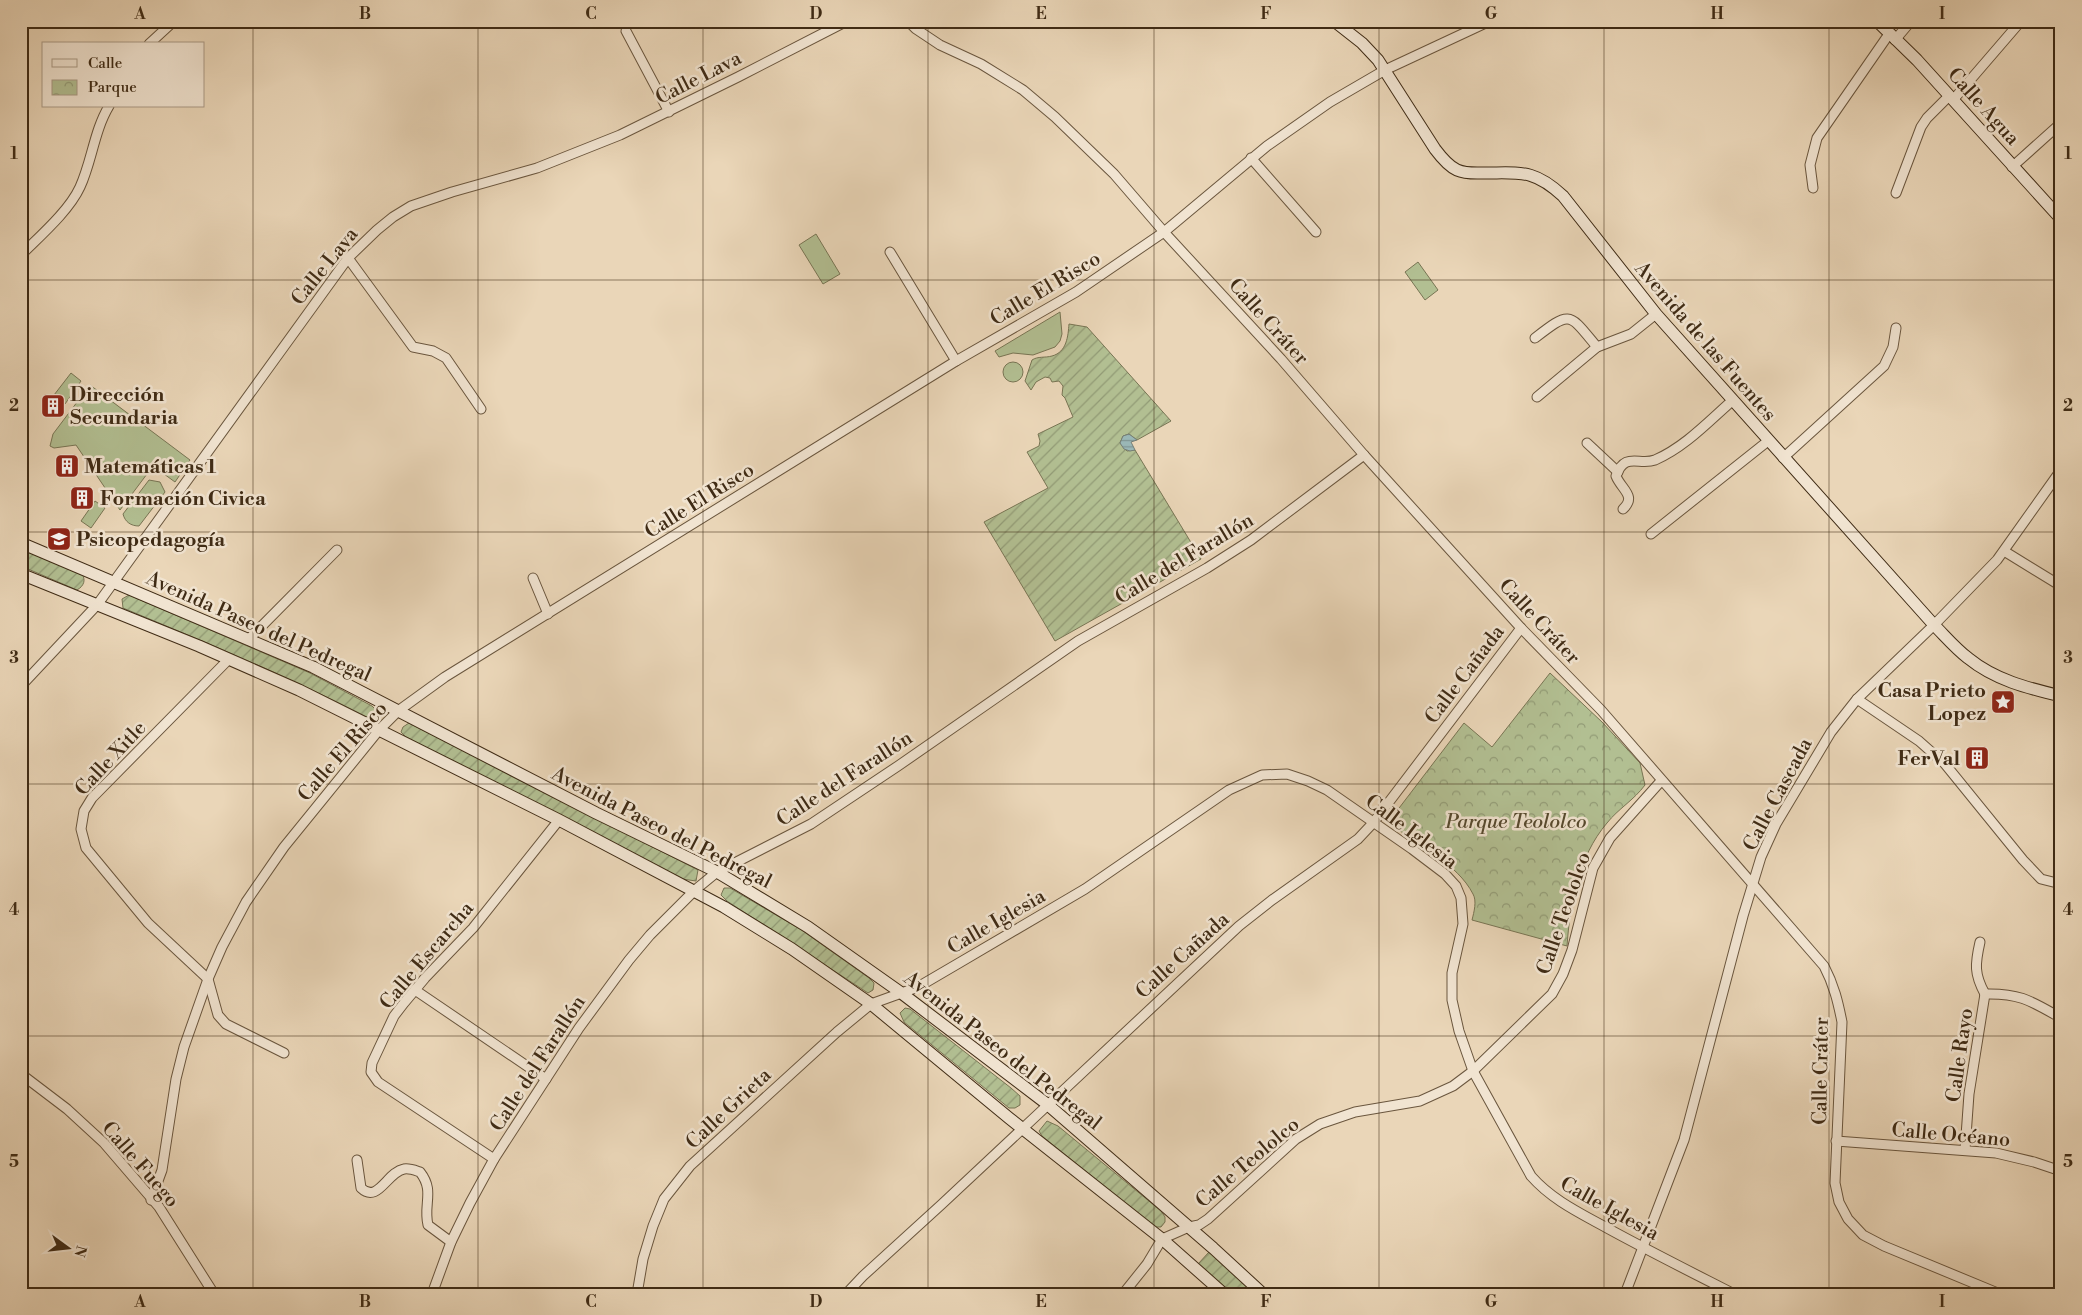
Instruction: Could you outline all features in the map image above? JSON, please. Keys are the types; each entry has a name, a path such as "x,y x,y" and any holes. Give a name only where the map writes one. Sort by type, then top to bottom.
{"main road":[{"name":"Avenida de las Fuentes","path":"1334,21 1362,44 1385,70 1435,149 1456,170 1469,173 1519,172 1536,176 1550,184 1563,196 1656,314 1783,458 1934,625 1967,658 1992,674 2017,685 2061,696"},
{"name":"Calle Agua","path":"1876,22 1917,60 2061,219"},
{"name":"Avenida Paseo del Pedregal","path":"21,543 313,667 596,813 717,872 808,927 900,992 1047,1104 1263,1294"},
{"name":"Avenida Paseo del Pedregal","path":"21,574 229,659 299,690 695,890 792,949 871,1004 1023,1129 1162,1239 1224,1294"}],"street":[{"path":"151,42 174,21"},
{"name":"Calle Lava","path":"21,686 97,605 348,258 393,217 412,206 452,192 537,168 620,135 847,21"},
{"name":"Calle Cráter","path":"908,21 916,29 940,45 981,64 1023,90 1055,117 1114,174 1521,628 1600,710 1661,782 1824,966 1835,991 1842,1022 1835,1183 1839,1202 1848,1218 1863,1235 1884,1246 2000,1294"},
{"name":"Calle El Risco","path":"151,1200 162,1170 182,1055 208,979 222,947 246,902 284,847 379,730 398,712 444,677 956,361 1076,292 1164,232 1252,158 1306,118 1385,70 1490,21"},
{"path":"1813,188 1810,165 1818,138 1892,37 1911,21"},
{"path":"1896,193 1920,127 1927,118 1951,98 2021,21"},
{"path":"626,31 669,112"},
{"path":"21,254 61,214 80,188 102,118 107,108"},
{"path":"2012,166 2061,123"},
{"path":"1252,158 1316,232"},
{"path":"890,252 956,361"},
{"path":"348,258 413,347 433,351 446,358 481,409"},
{"path":"1537,397 1597,347 1631,334 1656,314"},
{"path":"1535,338 1559,320 1574,320 1597,347"},
{"path":"1783,458 1884,366 1893,347 1896,328"},
{"path":"1623,509 1628,504 1629,499 1627,491 1616,476 1625,463 1632,459 1652,461 1672,451 1733,400"},
{"path":"1651,534 1768,441"},
{"path":"1586,443 1618,472"},
{"name":"Calle del Farallón","path":"432,1294 451,1242 494,1159 579,1028 629,960 650,935 695,890 717,872 811,824 1078,641 1207,568 1251,540 1364,454"},
{"name":"Calle Cascada","path":"1625,1294 1684,1140 1761,857 1801,780 1831,732 1857,699 1934,625 2004,551 2061,470"},
{"path":"250,639 337,550"},
{"path":"2004,551 2061,586"},
{"path":"533,578 548,614"},
{"name":"Calle Cañada","path":"846,1294 862,1276 1023,1129 1047,1104 1239,926 1272,900 1358,839 1373,823 1521,628"},
{"name":"Calle Xitle","path":"208,979 148,923 86,848 81,829 84,811 92,798 229,659"},
{"path":"1857,699 1919,741 1945,764 2023,860 2041,879 2061,884"},
{"name":"Calle Iglesia","path":"900,992 918,988 1085,889 1228,790 1262,776 1287,774 1308,780 1327,790 1412,849 1445,874 1456,886 1461,898 1463,924 1452,973 1452,1000 1459,1031 1473,1071 1531,1176 1543,1190 1561,1202 1644,1248 1734,1294"},
{"name":"Calle Teololco","path":"1162,1239 1189,1227 1199,1225 1208,1219 1296,1139 1320,1124 1355,1112 1420,1101 1453,1086 1473,1071 1552,994 1563,974 1572,950 1593,868 1610,838 1661,782"},
{"name":"Calle Escarcha","path":"494,1159 378,1082 371,1072 377,1051 394,1016 415,990 473,928 559,820"},
{"path":"1980,942 1976,960 1977,978 1985,994 2021,997 2061,1018"},
{"path":"208,979 218,1015 226,1024 284,1053"},
{"path":"415,990 546,1079"},
{"name":"Calle Grieta","path":"638,1294 643,1259 653,1226 664,1199 690,1166 834,1035 871,1004 900,992"},
{"name":"Calle Rayo","path":"1965,1150 1970,1094 1985,994"},
{"name":"Calle Fuego","path":"21,1074 67,1109 104,1143 151,1200 159,1207 214,1294"},
{"name":"Calle Océano","path":"1836,1140 1996,1153 2061,1171"},
{"path":"357,1160 361,1188 370,1193 376,1193 395,1173 403,1170 420,1172 426,1180 429,1193 426,1213 428,1225 451,1242"},
{"path":"1123,1294 1147,1264 1162,1239"}],"green space":[{"path":"816,234 840,274 823,284 799,245"},
{"path":"1418,262 1438,290 1425,300 1405,272"},
{"path":"1060,312 1062,334 1060,341 1055,347 1033,355 1013,353 999,357 995,351"},
{"path":"1069,324 1087,327 1171,421 1137,440 1129,434 1123,436 1120,443 1127,451 1135,450 1201,559 1055,641 984,522 1048,488 1027,452 1039,446 1038,434 1073,417 1062,395 1063,386 1059,381 1052,382 1050,378 1045,377 1036,382 1031,390 1025,381 1032,360 1052,356 1061,351 1066,343"},
{"path":"1013,362 1020,365 1023,372 1020,379 1013,382 1006,379 1003,372 1006,365"},
{"path":"71,373 81,381 65,404 54,395"},
{"path":"90,385 190,460 175,482 153,466 120,510 76,445 54,448 50,446 53,434"},
{"path":"149,480 160,482 165,492 139,526 133,525 127,521 123,514"},
{"path":"95,501 105,508 91,528 81,521"},
{"path":"21,549 82,574 84,578 83,585 77,590 21,566"},
{"path":"129,595 310,673 372,706 375,709 375,714 367,717 276,673 123,608 122,599"},
{"name":"Parque Teololco","path":"1550,673 1602,722 1640,763 1645,785 1607,823 1589,851 1582,866 1573,898 1567,946 1472,920 1475,900 1466,883 1448,864 1394,826 1393,816 1464,723 1492,747"},
{"path":"409,723 698,870 696,881 682,879 406,737 401,732 403,727"},
{"path":"724,888 730,888 800,929 869,978 874,983 873,990 868,993 727,901 721,895"},
{"path":"905,1008 910,1009 1011,1088 1020,1096 1020,1105 1015,1108 1009,1108 904,1022 900,1013"},
{"path":"1047,1121 1058,1126 1161,1211 1165,1217 1165,1222 1161,1227 1155,1227 1042,1136 1039,1131"},
{"path":"1209,1252 1255,1294 1231,1294 1198,1264"}],"water":[{"path":"1129,434 1137,440 1131,442 1135,450 1124,449 1120,443 1123,436"}],"place":[{"name":"Dirección Secundaria","path":"53,406"},
{"name":"Matemáticas 1","path":"67,466"},
{"name":"Formación Civica","path":"82,498"},
{"name":"Psicopedagogía","path":"59,539"},
{"name":"Casa Prieto Lopez","path":"2003,702"},
{"name":"FerVal","path":"1977,758"}]}
